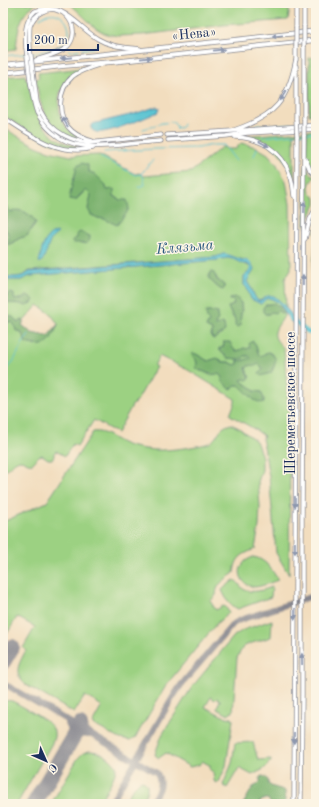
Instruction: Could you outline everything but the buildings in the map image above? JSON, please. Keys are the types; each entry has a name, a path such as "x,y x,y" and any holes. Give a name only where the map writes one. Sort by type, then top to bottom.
{"highway":[{"name":"«Нева»","path":"3,65 316,31"},
{"name":"«Нева»","path":"3,72 316,40"}],"main road":[{"name":"Шереметьевское шоссе","path":"294,804 297,136 296,3"},
{"name":"Шереметьевское шоссе","path":"301,804 304,3"},
{"path":"98,147 72,144 61,139 48,129 41,120 35,108 25,32 30,17 36,10 50,5 57,6 72,14 91,34 105,42 116,46 147,50"},
{"path":"28,48 30,27 33,19 39,13 47,10 56,10 69,18 74,32 67,47 34,61"},
{"path":"230,132 261,119 278,104 288,87 294,72 296,59"},
{"path":"97,142 78,136 68,127 62,116 60,101 67,82 73,76 95,66 112,62"},
{"path":"32,80 37,101 44,118 57,132 73,140 79,142 97,142 161,135"},
{"path":"3,117 38,139 55,146 71,150 161,141"},
{"path":"167,134 230,132 316,125"},
{"path":"168,140 316,129"},
{"path":"226,136 257,140 268,146 279,155 284,161 291,175 296,210"},
{"path":"304,150 308,167 316,176"},
{"path":"303,246 310,218 316,208"}],"green space":[{"path":"3,3 38,3 27,11 23,17 19,29 16,49 3,51"},
{"path":"69,3 289,3 289,14 288,20 119,36 106,34 94,27"},
{"path":"316,57 316,114 309,115 309,58"},
{"path":"83,68 75,73 62,90 59,97 59,110 63,121 70,131 86,141 64,134 55,128 44,112 40,102 36,79 39,78 38,73"},
{"path":"25,75 26,80 28,80 34,105 43,125 59,140 70,145 84,148 61,146 41,138 3,115 3,77"},
{"path":"3,128 36,146 49,151 71,156 100,155 135,174 139,173 144,176 191,172 222,147 236,149 241,143 256,147 268,154 276,163 286,181 290,204 291,269 285,279 286,308 274,296 258,301 247,281 253,272 248,260 226,255 29,271 21,276 5,277 3,279 3,231 7,231 9,245 20,238 27,236 36,222 11,212 3,204","holes":["76,171 95,174 105,184 107,190 120,200 104,219 98,218 88,209 91,195 86,190 76,200 72,185"]},
{"path":"316,130 316,174 312,170 308,161 308,133 293,134 294,180 287,163 276,150 262,141 245,136"},
{"path":"82,163 88,165 88,171 95,174 105,184 107,190 114,189 114,196 120,200 127,200 129,208 117,225 91,215 88,209 91,195 86,190 76,200 69,199 76,167"},
{"path":"305,166 315,177 309,185 309,188 313,196 316,198 316,205 305,228 306,185"},
{"path":"3,204 11,212 18,210 25,212 36,222 27,236 8,245 9,238 7,231 3,231"},
{"path":"80,232 90,236 90,240 87,243 74,243 71,241 77,238 77,234"},
{"path":"316,235 316,281 314,282 313,268"},
{"path":"227,258 233,259 249,266 251,269 244,276 244,285 247,288 251,299 261,304 266,299 272,299 278,303 285,313 276,329 275,335 284,349 291,440 289,575 276,553 269,476 262,439 264,436 230,415 235,399 188,370 159,356 154,366 156,367 117,433 94,420 77,446 73,444 65,456 56,451 52,459 48,459 42,455 38,456 33,463 20,460 3,470 3,328 8,322 12,322 25,340 29,344 35,346 52,336 58,324 51,314 38,305 24,321 22,320 18,323 16,320 3,321 3,282 7,280 21,280 30,276","holes":["216,276 225,287 220,289 212,282","10,293 15,300 22,299 26,306 10,303 6,298","233,300 241,303 241,325 233,317 228,307 232,306 234,303","267,304 276,305 283,311 280,313 278,310 265,314 265,305","208,312 218,313 215,326 219,325 222,334 214,339 211,337 212,330 206,327 209,321","223,342 231,345 235,350 244,348 247,349 256,346 260,356 266,352 273,370 263,369 258,364 249,366 246,368 249,374 241,380 254,391 261,392 264,399 254,400 239,385 222,378 220,375 210,375 200,371 194,357 196,354 208,361 220,359 223,362 229,362 235,365 238,364 238,361 252,359 249,356 239,359 228,358 220,351 224,345"]},
{"path":"211,272 214,273 217,280 225,287 223,290 209,279"},
{"path":"10,293 14,294 15,300 28,296 34,300 26,306 9,303 7,302 6,298"},
{"path":"234,297 241,303 241,325 238,327 235,326 234,318 228,307 232,306 234,303 233,300 230,299"},
{"path":"274,303 281,308 283,312 282,314 278,310 275,313 271,312 269,314 265,314 263,312 265,305"},
{"path":"206,312 218,313 218,320 215,326 221,323 224,324 225,331 214,339 211,337 212,330 206,327 209,321 207,319"},
{"path":"10,316 13,317 18,323 22,320 24,321 22,325 32,333 48,336 58,324 53,336 47,343 43,345 33,345 26,343 20,331 16,331 12,322 8,322 3,328 3,321"},
{"path":"252,341 255,343 260,356 269,352 276,360 271,373 261,376 259,374 263,369 261,366 258,364 256,366 248,366 246,368 250,378 247,380 241,380 254,391 261,392 264,402 261,403 254,400 239,385 236,385 230,389 222,381 220,374 210,374 197,369 196,360 191,355 193,353 196,354 208,361 217,358 223,362 229,362 235,365 238,364 238,360 241,361 251,358 249,356 245,356 239,359 228,358 220,351 219,348 222,348 224,345 223,342 230,342 234,349 238,351 250,347 249,344"},
{"path":"231,424 256,441 262,457 262,470 258,482 260,506 259,526 255,549 240,557 236,563 234,573 219,585 216,595 210,601 216,610 223,606 226,607 229,613 217,623 167,684 135,738 130,741 120,739 92,724 102,706 85,696 74,713 26,685 19,676 19,664 26,650 23,648 35,627 17,617 7,634 3,632 3,522 47,502 93,432 102,432 131,446 168,450 208,444 223,428"},
{"path":"253,557 265,562 278,580 257,587 250,586 244,582 240,571 241,568 247,560"},
{"path":"234,580 243,589 250,591 272,587 271,597 238,609 228,601 222,590"},
{"path":"272,620 271,637 243,647 237,658 233,712 227,714 217,709 219,702 221,701 217,698 215,700 211,697 205,707 223,716 232,718 233,720 226,766 219,782 217,783 214,781 213,772 209,769 211,766 202,761 199,765 190,767 166,753 159,758 155,755 162,735 192,687 234,636 243,630"},
{"path":"3,701 12,701 27,709 50,725 54,732 54,738 51,745 17,804 3,804"},
{"path":"253,742 258,760 271,759 271,762 268,763 264,769 252,775 239,768 227,788 223,785 232,763 235,743"},
{"path":"89,751 98,752 110,759 116,766 115,774 98,804 51,804 78,758 83,753"},
{"path":"262,776 267,778 268,784 285,791 285,804 271,804 268,799 265,799 256,804 243,804 253,787 260,782 260,777"},
{"path":"141,780 147,785 147,791 140,804 123,804 133,788"}],"water":[{"path":"157,107 159,108 158,112 108,131 95,132 91,128 92,124"},
{"path":"58,233 53,237 44,258 40,263 41,253 46,240 52,234"},
{"path":"223,254 250,262 254,269 247,281 258,301 267,296 274,296 292,315 292,323 278,302 269,298 261,304 251,299 247,288 244,285 244,276 251,269 249,265 227,258 30,276 21,280 7,280 3,282 5,277 21,276 29,272 216,257"}],"waterway":[{"path":"3,56 46,51 58,47 65,42 69,29 62,17 55,14 48,14 40,18"},
{"path":"69,50 93,48 99,43"},
{"path":"256,125 316,121"},
{"path":"143,129 162,123 173,122 177,129"},
{"path":"177,127 180,128 183,124"},
{"path":"299,134 316,132"},
{"path":"262,137 295,134"},
{"path":"104,152 199,148 212,145 224,145 236,161"},
{"path":"254,156 257,148"},
{"path":"100,157 136,175 141,174 153,160"},
{"path":"309,164 316,171"},
{"path":"138,187 145,185 142,174"},
{"path":"313,224 316,218"},
{"name":"Клязьма","path":"289,317 308,332 316,336"},
{"path":"3,374 13,362 29,334"}],"taxiway":[{"path":"110,804 181,685 233,624 240,620 316,595"},
{"path":"3,648 3,661"},
{"path":"3,686 8,686 157,773 160,782 157,793 150,804"},
{"path":"67,722 71,733 68,745 77,736 89,735"}],"runway":[{"path":"3,662 12,647"},
{"path":"34,804 80,725"}]}
